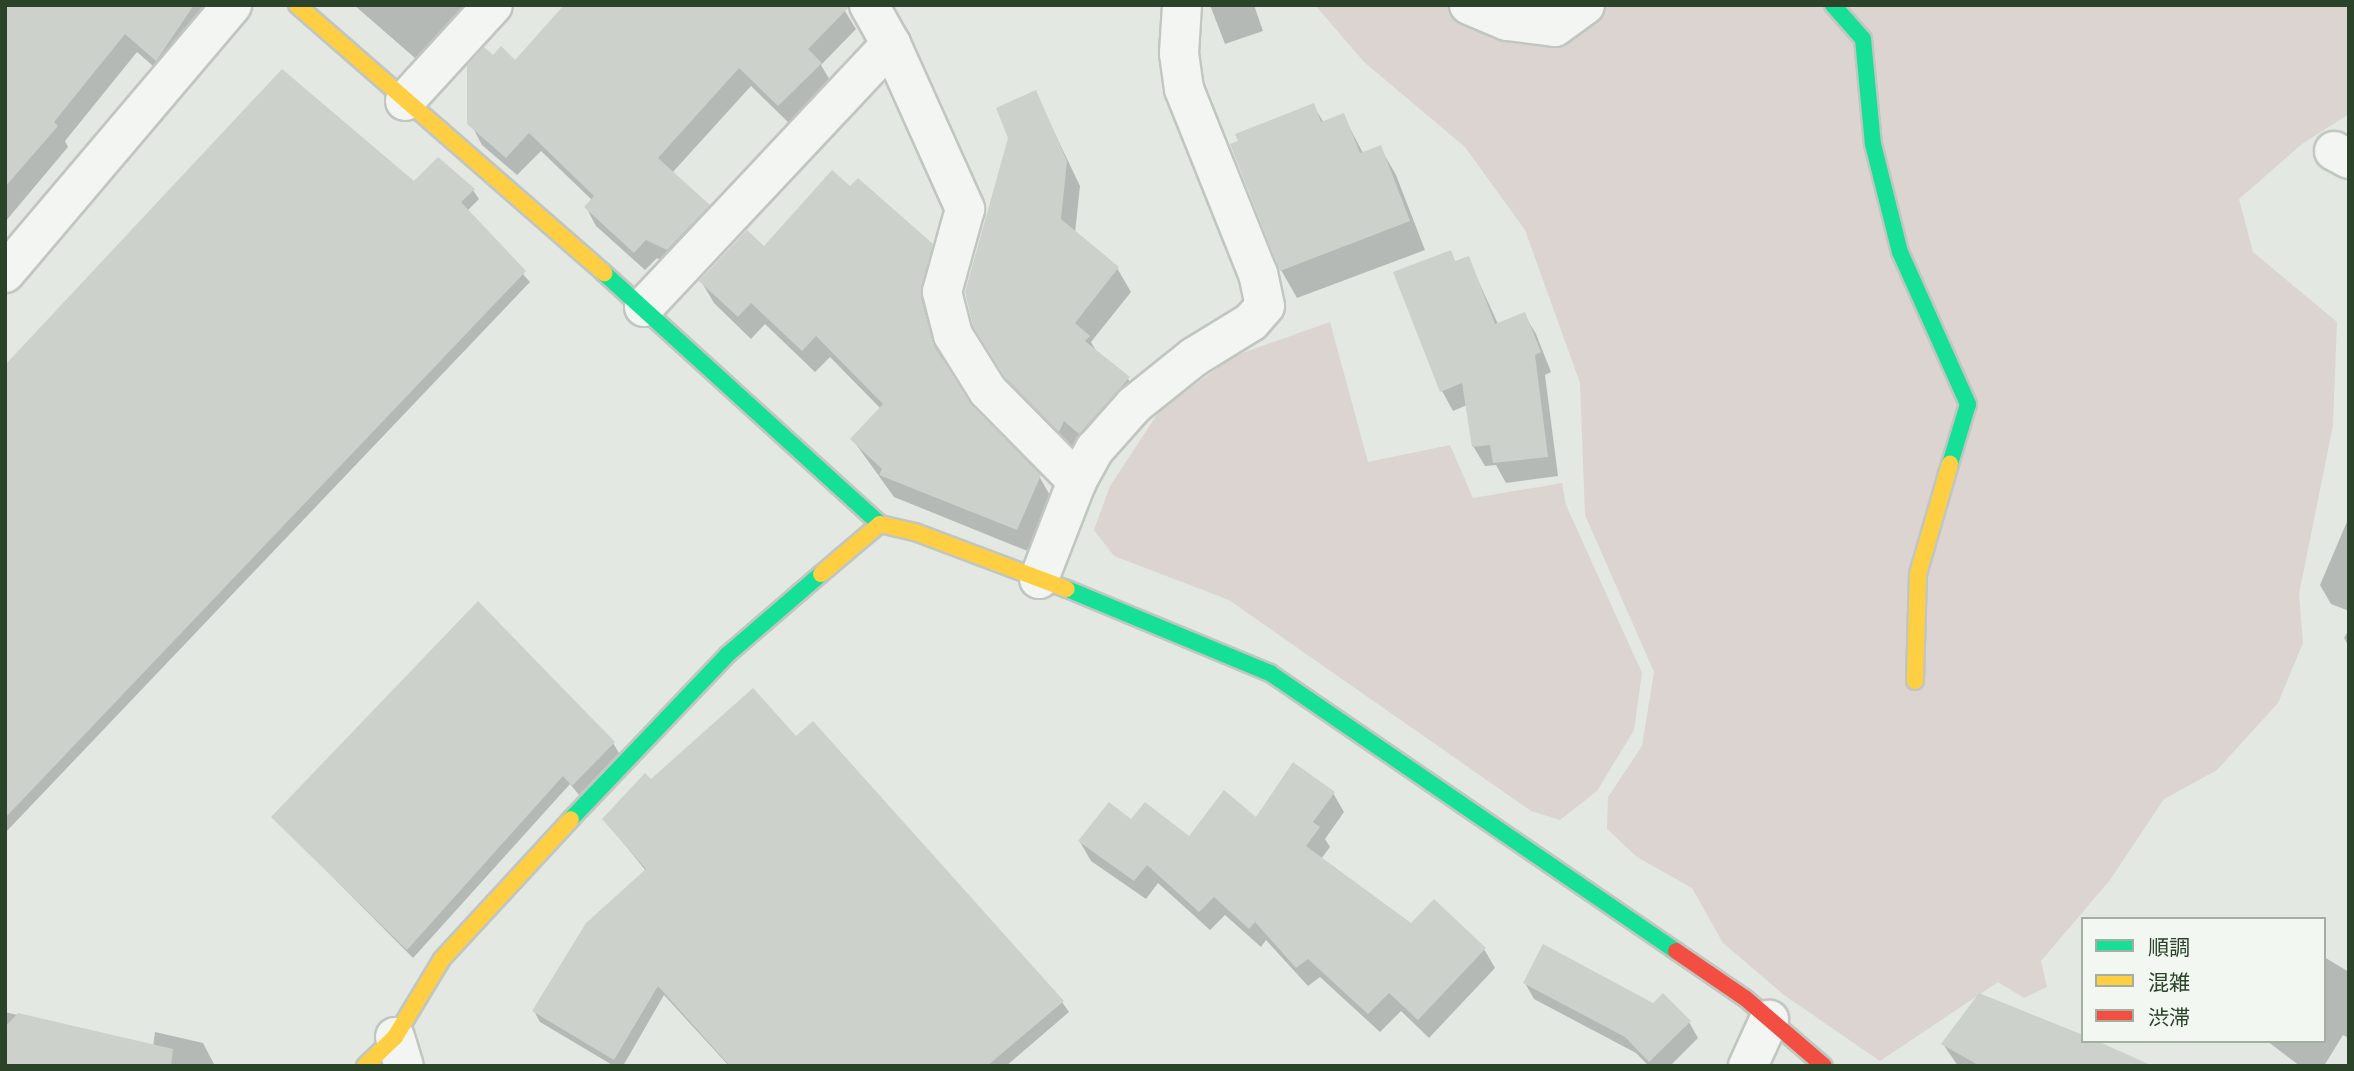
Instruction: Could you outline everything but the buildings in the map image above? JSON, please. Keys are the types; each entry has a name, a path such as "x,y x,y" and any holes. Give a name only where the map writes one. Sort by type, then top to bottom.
{"street":[{"path":"5,273 232,5"},
{"path":"297,5 643,307 880,524 1039,579 1270,673 1745,998 1824,1066"},
{"path":"405,102 493,5"},
{"path":"869,5 891,44 965,209 942,292 953,335 988,391 1077,481"},
{"path":"1039,579 1077,481 1095,449 1134,405 1194,356 1251,322 1265,306 1258,274 1185,89 1179,53 1182,5"},
{"path":"1469,5 1507,21 1555,27 1585,5"},
{"path":"1833,5 1863,39 1873,144 1900,252 1968,404 1918,574 1916,681"},
{"path":"643,307 891,44"},
{"path":"365,1066 400,1051 442,959 727,655 880,524"},
{"path":"1748,1066 1769,1020"}],"shaded area":[{"path":"1315,5 2349,5 2349,114 2302,144 2239,199 2253,252 2337,322 2333,425 2299,594 2303,643 2278,703 2217,770 2164,799 2110,880 2041,961 2047,987 2024,998 1998,982 1880,1061 1784,995 1723,943 1692,888 1637,857 1607,829 1608,797 1642,746 1654,672 1585,515 1580,383 1525,230 1465,147 1364,62"},
{"path":"1330,322 1368,462 1450,445 1473,498 1562,483 1566,505 1642,673 1634,730 1597,791 1560,820 1531,811 1229,600 1114,556 1094,530 1110,486 1160,410 1234,356"}],"traffic: fast":[{"path":"1833,5 1863,39 1873,144 1900,252 1968,404 1950,464"},
{"path":"604,273 880,524"},
{"path":"571,819 727,655 821,574"},
{"path":"1067,589 1270,673 1676,951"}],"traffic: slow":[{"path":"297,5 604,273"},
{"path":"1915,681 1918,574 1950,464"},
{"path":"821,574 880,524 915,532 1067,589"},
{"path":"365,1066 395,1037 442,959 571,819"}],"traffic: jam":[{"path":"1676,951 1745,998 1824,1066"}]}
